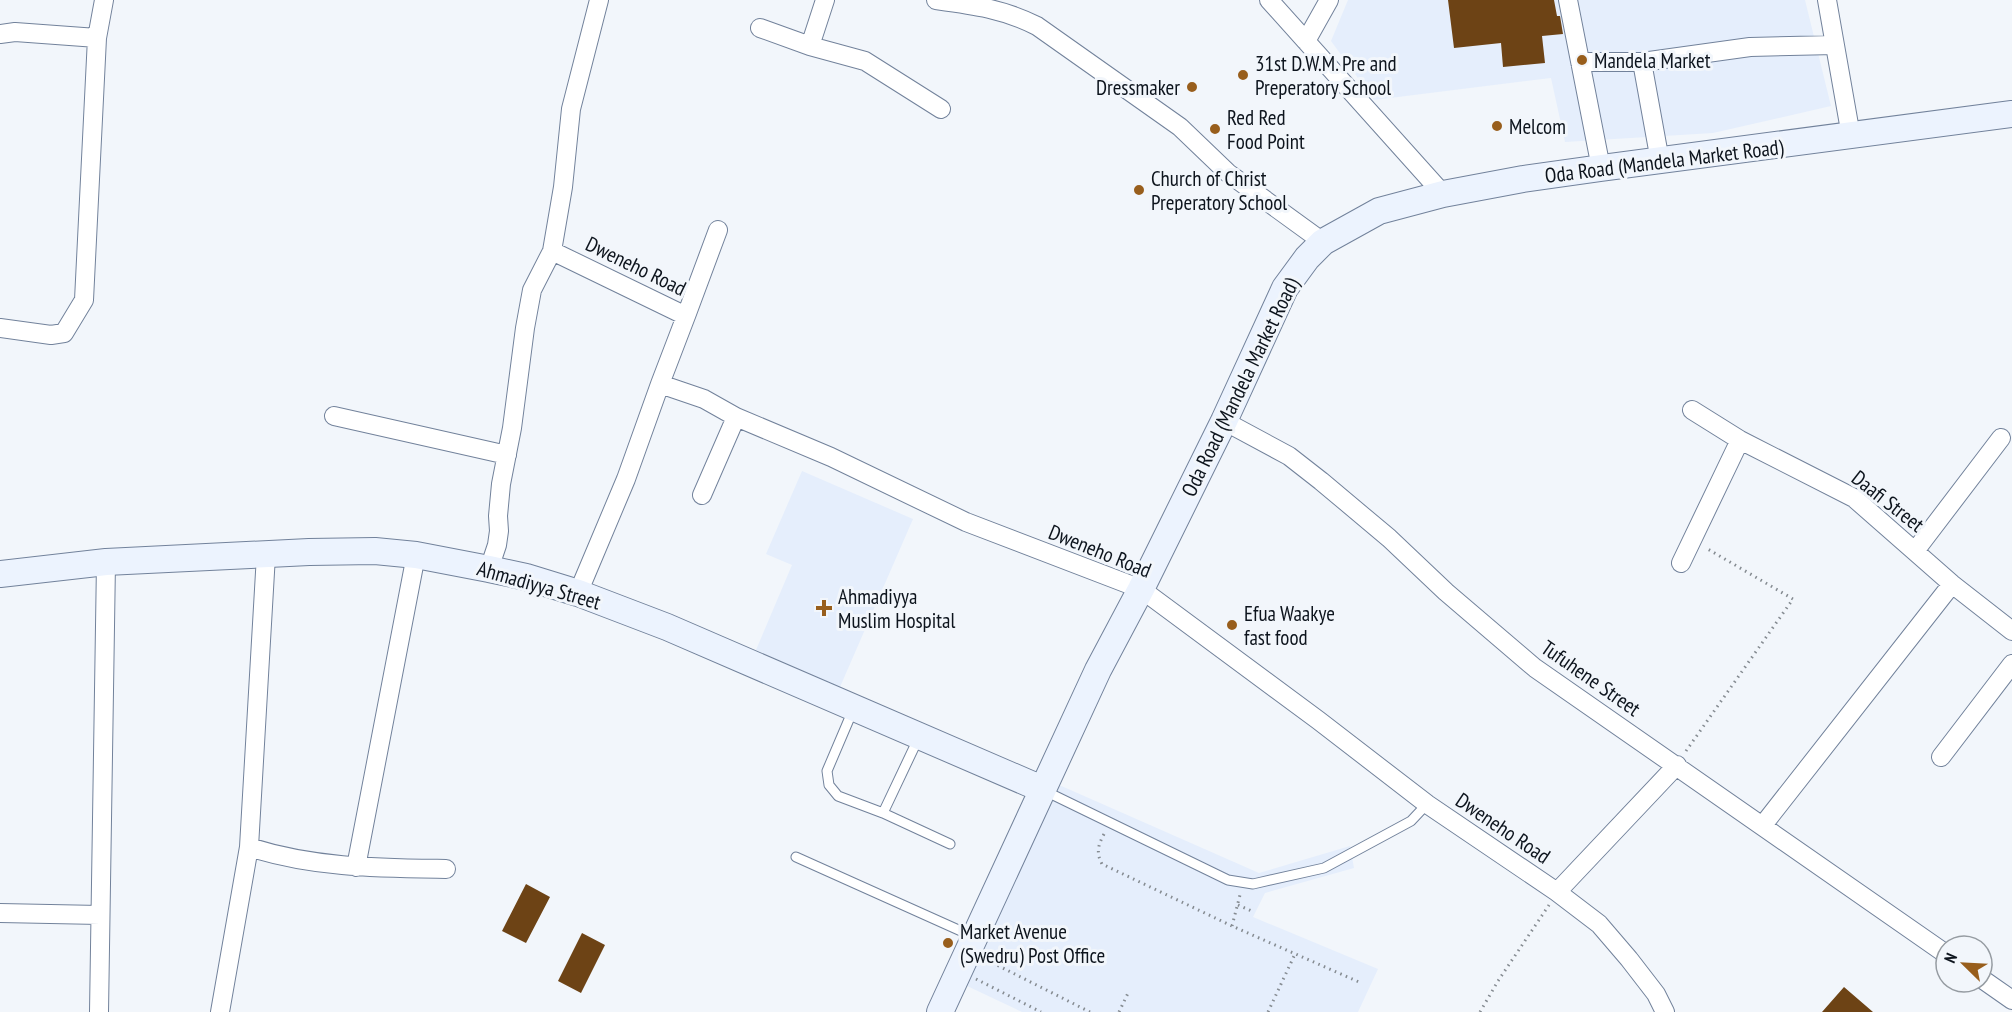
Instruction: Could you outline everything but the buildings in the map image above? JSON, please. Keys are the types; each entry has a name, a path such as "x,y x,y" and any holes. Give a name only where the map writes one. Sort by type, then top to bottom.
{"street":[{"path":"0,328 51,335 64,333 84,300 97,38 104,0"},
{"path":"489,569 497,545 501,484 532,290 552,251 563,187 571,109 599,0"},
{"path":"810,46 825,0"},
{"path":"936,0 980,6 1006,13 1037,27 1180,127 1228,173 1323,242"},
{"path":"1269,0 1443,194"},
{"path":"1306,41 1329,0"},
{"path":"1568,0 1601,168"},
{"path":"1827,0 1851,136"},
{"path":"760,28 810,46 865,61 941,109"},
{"path":"0,34 15,32 97,38"},
{"path":"1580,62 1642,62 1750,46 1835,45"},
{"path":"1642,62 1660,161"},
{"name":"Oda Road (Mandela Market Road)","path":"940,1012 1098,670 1224,421 1285,288 1307,258 1323,242 1379,211 1443,194 1601,168 2012,114"},
{"path":"686,316 718,230"},
{"name":"Dweneho Road","path":"552,251 686,316 660,384 704,399 736,417 831,457 966,522 1141,589 1427,804 1557,892 1599,924 1649,986 1665,1012"},
{"path":"578,593 626,479 660,384"},
{"name":"Daafi Street","path":"1692,410 1740,440 1854,498 1952,584 2012,631"},
{"path":"334,416 507,455"},
{"path":"702,495 736,417"},
{"name":"Tufuhene Street","path":"1224,421 1289,456 1321,481 1389,538 1446,592 1535,668 1934,946"},
{"path":"1915,550 2001,438"},
{"path":"1681,563 1740,440"},
{"name":"Ahmadiyya Street","path":"0,574 106,562 375,551 416,555 489,569 578,593 667,627 1042,789"},
{"path":"220,1012 249,848 266,555"},
{"path":"356,867 416,555"},
{"path":"99,1012 106,562"},
{"path":"1763,825 1952,584"},
{"path":"1941,757 2012,664"},
{"path":"1557,892 1677,765"},
{"path":"249,848 276,856 356,867 446,869"},
{"path":"0,913 100,915"},
{"path":"1994,987 2012,1000"}],"lane":[{"path":"854,708 827,771 829,785 838,796 950,843"},
{"path":"883,813 919,736"},
{"path":"1042,789 1228,880 1253,884 1324,868 1411,821 1427,804"},
{"path":"796,856 967,953"}],"path":[{"path":"1677,765 1793,599 1692,540"},
{"path":"1109,821 1099,844 1098,856 1102,864 1232,926 1359,982"},
{"path":"1232,926 1243,883"},
{"path":"1480,1012 1557,892"},
{"path":"1238,905 1254,912"},
{"path":"967,953 1041,1012"},
{"path":"967,953 1090,1012"},
{"path":"1268,1012 1295,954"},
{"path":"1119,1012 1129,991"}],"shaded area":[{"name":"Mandela Market","path":"1348,0 1805,0 1831,106 1713,133 1565,142 1551,78 1374,100 1331,41"},
{"name":"Ahmadiyya Muslim Hospital","path":"802,471 913,519 840,687 756,650 792,565 766,554"},
{"path":"1041,777 1259,873 1350,846 1354,868 1265,893 1253,917 1378,969 1358,1012 1022,1012 948,977"}],"place":[{"name":"Mandela Market","path":"1582,60"},
{"name":"31st D.W.M. Pre and Preperatory School","path":"1243,75"},
{"name":"Dressmaker","path":"1192,87"},
{"name":"Melcom","path":"1497,126"},
{"name":"Red Red Food Point","path":"1215,129"},
{"name":"Church of Christ Preperatory School","path":"1139,190"},
{"name":"Ahmadiyya Muslim Hospital","path":"824,608"},
{"name":"Efua Waakye fast food","path":"1232,625"},
{"name":"Market Avenue (Swedru) Post Office","path":"948,943"}]}
